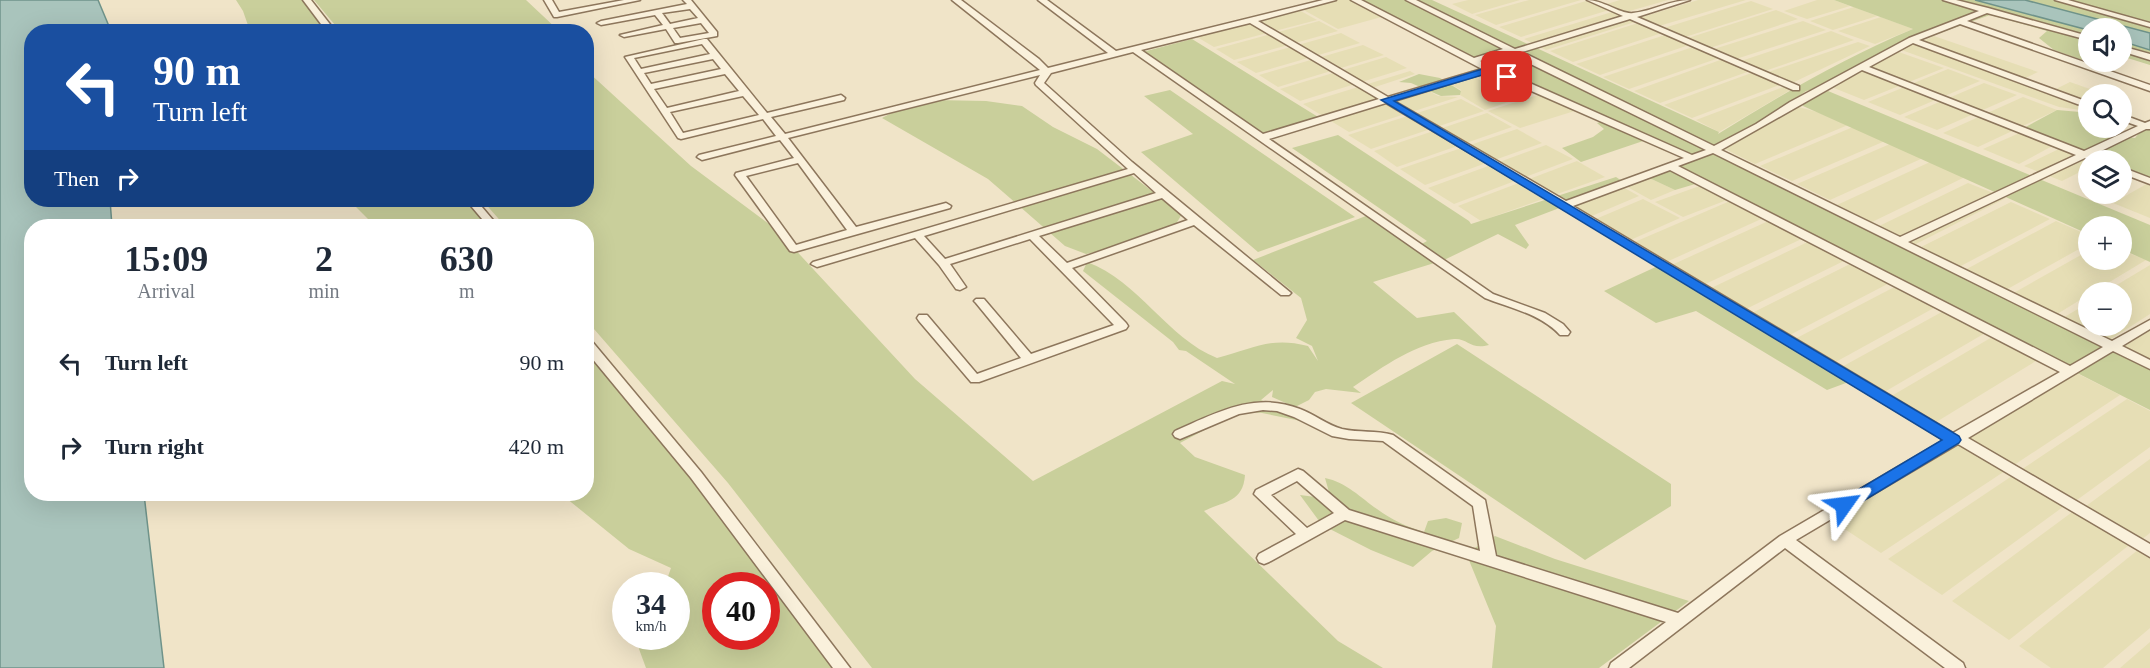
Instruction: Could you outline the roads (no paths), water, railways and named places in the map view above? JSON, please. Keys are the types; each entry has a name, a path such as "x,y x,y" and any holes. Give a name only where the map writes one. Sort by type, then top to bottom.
{"street":[{"path":"307,0 326,24"},
{"path":"548,0 557,15 636,0"},
{"path":"956,0 1036,61 1047,72"},
{"path":"1042,0 1116,55"},
{"path":"1356,0 1489,69 1692,158"},
{"path":"1410,0 2150,365"},
{"path":"1591,0 1796,88"},
{"path":"1472,61 1686,0"},
{"path":"1947,0 2078,35"},
{"path":"2059,0 2150,25"},
{"path":"702,157 1325,1"},
{"path":"601,23 689,3 714,34 678,41 657,12"},
{"path":"1565,205 1714,150 1912,40 1988,10"},
{"path":"630,18 645,34"},
{"path":"624,35 645,34 702,20"},
{"path":"1251,20 1955,439 2150,551"},
{"path":"1960,21 2150,88"},
{"path":"1912,40 2078,101"},
{"path":"841,98 765,117 681,136 629,57 704,41 725,71 765,117 782,137 854,231"},
{"path":"1135,50 1490,296 1548,320 1560,326 1564,332"},
{"path":"2132,51 2150,57"},
{"path":"639,72 714,56"},
{"path":"1862,67 2078,153"},
{"path":"1261,138 1489,69"},
{"path":"649,87 725,71"},
{"path":"1047,72 1039,83 1134,170 1285,293"},
{"path":"664,111 744,93"},
{"path":"2132,121 2148,126"},
{"path":"2098,150 2148,126"},
{"path":"1901,241 2078,159"},
{"path":"799,160 740,176 794,249 946,206"},
{"path":"1670,166 2069,371"},
{"path":"817,264 1134,170"},
{"path":"2132,174 2150,181"},
{"path":"943,263 1163,194"},
{"path":"477,207 487,219"},
{"path":"1065,267 1195,221"},
{"path":"918,234 960,287"},
{"path":"923,318 975,379 1122,326 1032,235"},
{"path":"980,301 1029,359"},
{"path":"1617,668 1785,540 2150,324"},
{"path":"594,352 696,475 842,668"},
{"path":"1180,434 1247,406 1270,404 1294,411 1342,434 1379,435 1389,438 1480,504 1489,560"},
{"path":"1306,535 1261,494 1298,474 1344,514 1679,620"},
{"path":"1264,558 1344,514"},
{"path":"1785,540 1957,668"}],"water":[{"path":"0,0 98,0 108,24 24,24 24,207 111,207 111,219 24,219 24,501 145,501 164,668 0,668"},
{"path":"1975,0 2025,0 2093,18 2078,18 2078,27"},
{"path":"2132,28 2150,33 2150,50 2132,44"}]}
